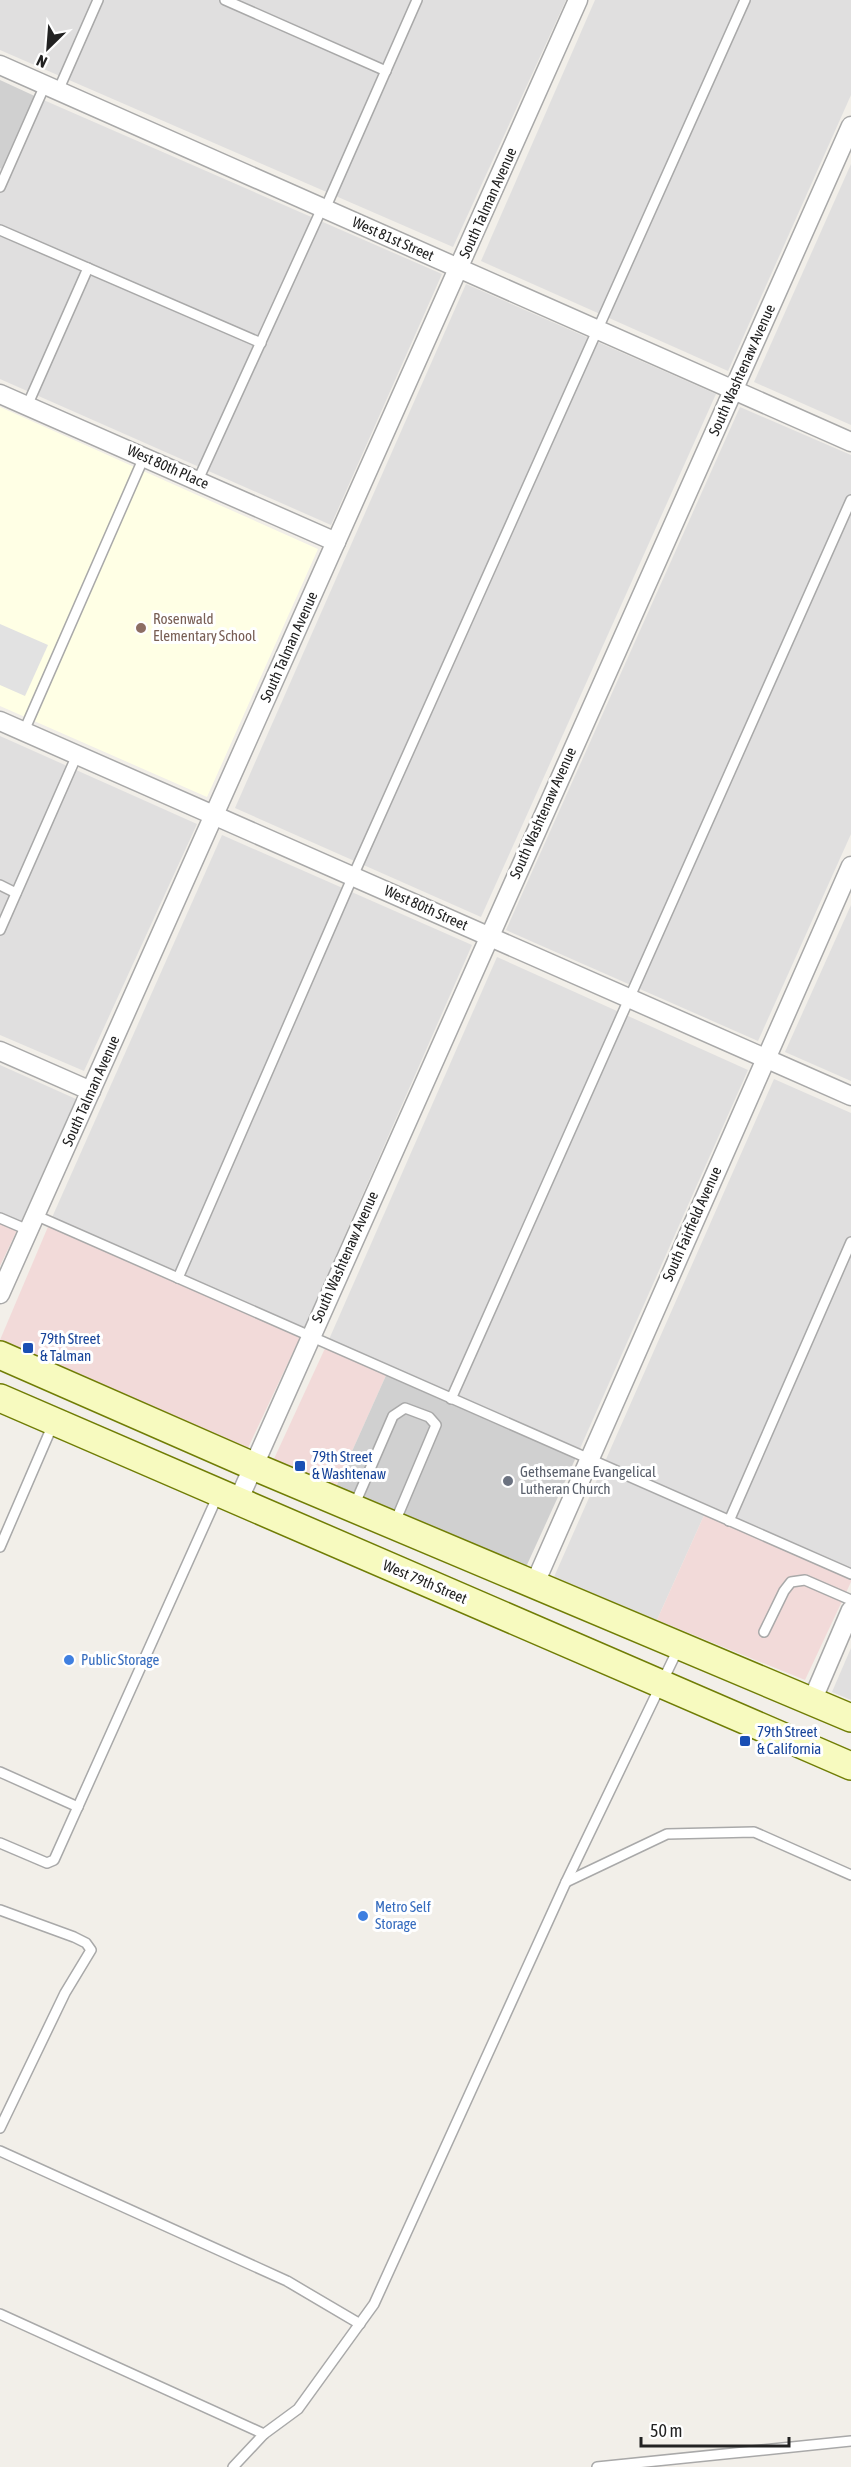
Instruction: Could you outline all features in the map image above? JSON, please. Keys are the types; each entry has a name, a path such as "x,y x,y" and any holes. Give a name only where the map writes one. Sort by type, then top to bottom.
{"main road":[{"path":"0,1355 253,1466 851,1718"},
{"name":"West 79th Street","path":"0,1398 851,1766"}],"street":[{"name":"South Talman Avenue","path":"0,1294 579,0"},
{"name":"West 81st Street","path":"0,65 851,442"},
{"name":"South Washtenaw Avenue","path":"228,1497 253,1466 851,126"},
{"name":"West 80th Place","path":"0,394 336,542"},
{"name":"West 80th Street","path":"0,721 851,1096"},
{"name":"South Fairfield Avenue","path":"535,1583 851,866"},
{"path":"0,1051 91,1091"},
{"path":"812,1701 851,1610"}],"lane":[{"path":"0,187 98,0"},
{"path":"225,0 386,71"},
{"path":"198,480 417,0"},
{"path":"178,1278 352,876 745,0"},
{"path":"0,230 261,343"},
{"path":"27,406 88,268"},
{"path":"24,731 144,456"},
{"path":"451,1399 851,500"},
{"path":"0,930 77,754"},
{"path":"0,885 16,893"},
{"path":"0,1218 32,1223 178,1278 851,1574"},
{"path":"729,1521 851,1242"},
{"path":"353,1507 393,1416 405,1408 429,1417 436,1425 394,1524"},
{"path":"0,1547 54,1422"},
{"path":"0,1843 47,1863 54,1860 228,1497"},
{"path":"764,1632 784,1591 791,1582 805,1580 851,1600"},
{"path":"233,2467 264,2434 298,2409 374,2304 566,1882 680,1645"},
{"path":"0,1772 78,1807"},
{"path":"566,1882 667,1834 688,1833 754,1832 851,1875"},
{"path":"0,1910 86,1942 91,1950 65,1993 0,2128"},
{"path":"0,2151 287,2281 360,2324"},
{"path":"0,2314 264,2434"},
{"path":"597,2467 851,2441"}],"shaded area":[{"path":"0,0 566,0 453,247 0,50"},
{"path":"595,0 851,0 851,95 728,371 481,261"},
{"path":"0,80 39,98 7,172 0,168"},
{"path":"39,98 442,274 331,525 0,379 0,168 7,171"},
{"path":"851,164 851,425 754,382"},
{"path":"466,284 716,394 481,917 235,808"},
{"name":"Rosenwald Elementary School","path":"0,407 318,549 207,797 0,706"},
{"path":"740,407 851,455 851,834 758,1041 506,930"},
{"path":"0,624 48,645 25,696 0,685"},
{"path":"0,736 197,824 84,1071 0,1035"},
{"path":"222,835 472,945 302,1333 50,1222"},
{"path":"851,905 851,1081 785,1052"},
{"path":"497,957 748,1070 578,1453 327,1344"},
{"path":"0,1065 76,1099 19,1226 0,1218"},
{"path":"774,1079 851,1113 851,1574 706,1511 657,1620 554,1577"},
{"path":"0,1218 19,1226 0,1266"},
{"path":"50,1222 302,1333 247,1450 0,1340"},
{"path":"327,1344 388,1371 336,1487 273,1461"},
{"path":"388,1371 578,1453 526,1567 336,1487"},
{"path":"706,1511 851,1574 851,1582 805,1680 657,1620"},
{"path":"851,1648 851,1700 832,1692"}],"place":[{"name":"Rosenwald Elementary School","path":"141,628"},
{"name":"79th Street & Talman","path":"28,1348"},
{"name":"79th Street & Washtenaw","path":"300,1466"},
{"name":"Gethsemane Evangelical Lutheran Church","path":"508,1481"},
{"name":"Public Storage","path":"69,1660"},
{"name":"79th Street & California","path":"745,1741"},
{"name":"Metro Self Storage","path":"363,1916"}]}
